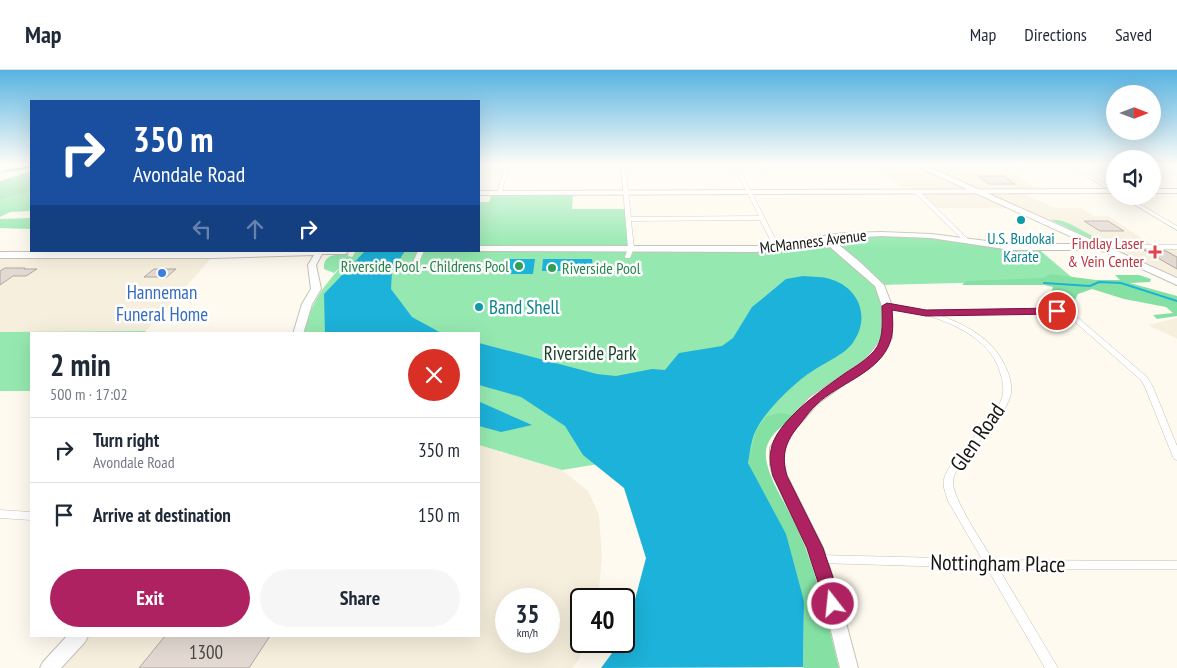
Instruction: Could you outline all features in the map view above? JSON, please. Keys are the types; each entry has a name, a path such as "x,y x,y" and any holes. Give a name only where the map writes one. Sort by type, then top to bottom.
{"highway":[{"path":"977,192 1177,282"}],"street":[{"path":"749,192 776,246"},
{"path":"917,192 966,240"},
{"path":"480,193 1106,192"},
{"path":"625,193 630,253"},
{"path":"1137,205 1177,228"},
{"path":"628,219 762,218"},
{"name":"McManness Avenue","path":"480,248 630,253 756,249 825,238 891,234 966,240 1016,247 1177,246"},
{"path":"825,238 876,281 887,306 888,332 882,347 870,362 813,401 786,432 777,448 777,465 780,476 803,519 830,589 849,668"},
{"path":"0,255 319,252 312,266 316,289 307,304 299,332"},
{"path":"412,271 421,252"},
{"path":"887,306 926,313 1049,311 1072,314 1144,379 1177,457"},
{"name":"Glen Road","path":"926,313 952,322 979,337 996,355 1006,378 1007,389 1003,404 949,478 953,501 1052,668"},
{"path":"0,514 30,516"},
{"name":"Nottingham Place","path":"819,559 990,564 1177,564"},
{"path":"49,668 78,637"}],"shaded area":[{"path":"917,192 1041,192 1019,192 1055,208 1081,208 1094,216 1108,216 1155,247 1170,247 1177,251 1177,282 1014,208 933,208"},
{"path":"0,255 214,255 146,331 0,332"},
{"path":"1177,318 1177,339 1148,325"},
{"path":"480,445 562,470 588,491 599,515 602,556 599,588 570,588 570,653 581,653 572,668 49,668 78,637 480,637"}],"green space":[{"path":"0,192 30,192 30,192 0,200"},
{"path":"30,192 30,211 10,212 0,217 0,200"},
{"name":"Riverside Park","path":"492,193 573,194 572,209 626,209 631,248 756,249 844,235 906,234 1036,247 1075,280 879,285 883,293 882,347 794,421 767,416 748,463 666,453 562,470 480,445 480,332 304,332 313,305 342,266 334,273 324,269 324,264 328,257 349,254 348,256 352,257 355,252 480,252 480,202 489,202"},
{"path":"30,218 30,229 0,228 0,219"},
{"path":"1051,220 1063,221 1104,241 1130,241 1139,244 1100,243"},
{"path":"1050,274 1096,280 1120,280 1115,275 1139,275 1151,279 1150,282 1130,283 1177,296 1177,316 1157,319 1153,315 1173,313 1166,307 1124,299 1092,289 1078,294 1073,304 1050,296 1053,287 1044,285 962,285 966,281 1043,278"},
{"path":"146,331 30,332 30,391 0,391 0,332"},
{"path":"781,413 794,416 777,431 767,445 767,465 776,488 805,546 824,607 839,668 803,668 804,601 748,463 756,430 767,416"}],"water":[{"path":"364,252 404,252 392,271 391,289 412,317 439,332 325,332 324,294"},
{"name":"Riverside Pool - Childrens Pool","path":"506,259 535,259 533,274 503,274"},
{"path":"543,259 592,259 593,271 542,271"},
{"path":"803,276 826,278 842,284 855,297 861,314 859,332 850,346 841,354 799,381 767,414 754,434 748,463 786,534 804,601 803,667 601,668 612,653 635,653 635,600 646,558 624,488 583,455 565,426 521,397 480,385 480,343 597,374 616,376 652,369 665,370 679,353 722,346 733,338 752,307 786,279"},
{"path":"480,402 532,425 501,432 480,426"}],"building":[{"path":"1084,221 1108,221 1124,231 1100,231"},
{"path":"1144,250 1166,251 1177,257 1177,269"},
{"path":"5,268 37,269 26,276 13,276 0,285 0,271"},
{"name":"Hanneman Funeral Home","path":"154,269 176,269 167,277 144,277"},
{"path":"164,637 269,637 249,668 139,668"}],"waterway":[{"path":"1044,283 1090,286 1099,282 1121,283 1177,301"}],"place":[{"name":"U.S. Budokai Karate","path":"1021,220"},
{"name":"Findlay Laser & Vein Center","path":"1155,252"},
{"name":"Riverside Pool - Childrens Pool","path":"519,266"},
{"name":"Riverside Pool","path":"552,268"},
{"name":"Hanneman Funeral Home","path":"162,273"},
{"name":"Band Shell","path":"479,307"}],"route":[{"path":"833,604 830,589 803,519 780,476 777,465 777,448 786,432 813,401 870,362 887,338 887,306 926,313 1057,311"}]}
